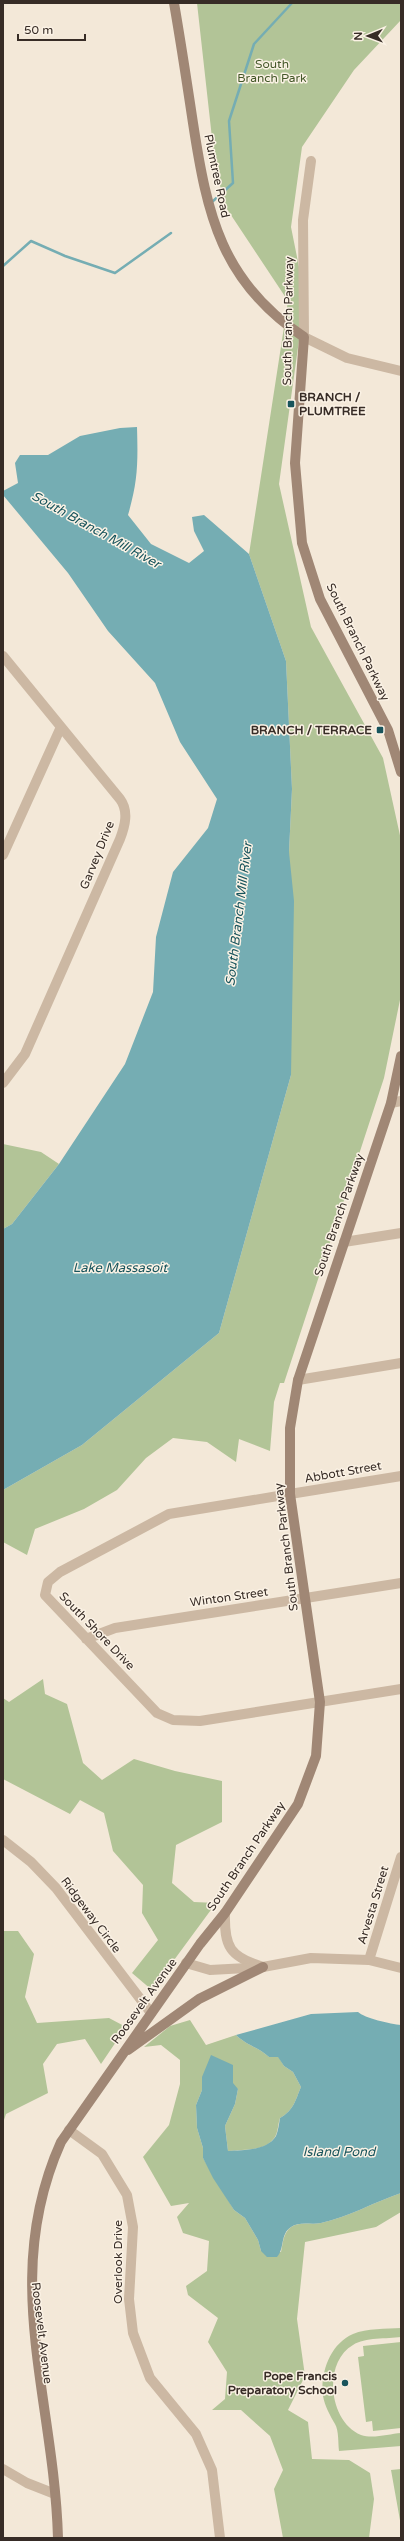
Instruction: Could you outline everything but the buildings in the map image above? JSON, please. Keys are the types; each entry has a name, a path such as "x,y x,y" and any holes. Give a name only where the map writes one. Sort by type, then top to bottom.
{"main road":[{"name":"Plumtree Road","path":"174,3 200,169 214,226 229,258 250,289 276,317 304,337"},
{"name":"South Branch Parkway","path":"304,337 295,463 302,543 320,599 388,730 401,772"},
{"name":"South Branch Parkway","path":"186,1963 225,1913 298,1804 316,1756 320,1702 290,1494 290,1428 298,1380 344,1242 396,1102 401,1056"},
{"name":"Roosevelt Avenue","path":"23,2255 30,2215 39,2186 69,2130 186,1963"},
{"name":"Roosevelt Avenue","path":"119,2058 199,1999 263,1966"},
{"name":"Roosevelt Avenue","path":"22,2281 27,2338 55,2494 58,2538"}],"street":[{"name":"South Branch Parkway","path":"304,337 303,220 310,161"},
{"name":"Plumtree Road","path":"304,337 347,358 401,371"},
{"name":"Garvey Drive","path":"3,656 60,729 122,802 124,825 25,1054 3,1083"},
{"path":"3,855 60,729"},
{"path":"344,1242 401,1233"},
{"path":"298,1380 401,1363"},
{"name":"Abbott Street","path":"290,1494 401,1476"},
{"name":"South Shore Drive","path":"290,1494 168,1514 60,1572 48,1582 44,1595 158,1713 173,1720 200,1721 401,1689"},
{"name":"Winton Street","path":"86,1639 115,1628 305,1600 401,1583"},
{"name":"Ridgeway Circle","path":"3,1840 30,1862 56,1888 151,2013"},
{"name":"Arvesta Street","path":"370,1960 401,1857"},
{"path":"225,1913 225,1934 231,1950 243,1960 263,1966"},
{"name":"Roosevelt Avenue","path":"186,1963 210,1970 263,1966 311,1958 370,1960 401,1968"},
{"name":"Overlook Drive","path":"69,2130 102,2154 127,2195 133,2227 129,2299 133,2334 150,2378 196,2434 212,2470 220,2538"},
{"path":"3,2469 27,2483 55,2494"}],"green space":[{"name":"South Branch Park","path":"197,3 401,3 401,20 354,70 302,147 291,227 305,297 279,484 311,627 383,758 401,840 401,995 384,1078 284,1383 280,1383 274,1402 270,1451 239,1439 236,1462 207,1442 173,1438 146,1458 117,1490 84,1509 35,1529 27,1555 3,1542 3,1490 82,1445 219,1333 291,1075 289,852 292,789 286,661 249,554 288,301 225,206 215,165"},
{"path":"3,1144 41,1152 59,1164 12,1224 3,1229"},
{"path":"43,1679 45,1694 67,1704 83,1763 102,1780 134,1759 175,1771 222,1781 222,1822 176,1845 172,1883 194,1902 216,1903 152,1990 132,1973 158,1940 142,1913 143,1885 113,1851 104,1813 80,1800 70,1814 3,1779 3,1698 9,1702"},
{"path":"3,1931 18,1931 34,1954 25,1997 37,2023 109,2018 126,2027 101,2064 85,2039 57,2044 43,2064 48,2093 6,2114 3,2123"},
{"path":"190,2020 206,2045 236,2035 269,2057 278,2056 284,2066 293,2072 301,2087 291,2108 280,2118 276,2135 271,2142 254,2149 228,2151 225,2126 235,2104 238,2089 202,2077 202,2090 196,2105 197,2128 203,2148 203,2158 234,2210 245,2218 258,2240 261,2251 281,2252 286,2232 294,2225 321,2223 401,2193 401,2212 376,2227 305,2242 297,2319 305,2376 288,2410 308,2422 312,2459 349,2460 370,2473 374,2499 369,2538 283,2538 274,2489 283,2470 270,2436 241,2410 212,2410 225,2399 227,2372 208,2342 218,2318 188,2295 186,2286 207,2271 209,2241 183,2233 177,2217 189,2203 171,2206 143,2157 169,2125 180,2084 180,2060 161,2045 144,2047 170,2026"},
{"path":"401,2328 401,2337 358,2342 343,2354 337,2365 333,2378 333,2392 336,2406 342,2418 350,2428 361,2435 366,2436 401,2433 401,2446 339,2451 336,2427 326,2407 323,2396 323,2378 328,2360 338,2345 353,2334 370,2330"},
{"path":"401,2342 401,2428 373,2431 372,2421 366,2422 358,2357 364,2356 363,2346"},
{"path":"401,2469 401,2526 391,2470"}],"water":[{"name":"Lake Massasoit","path":"137,427 137,472 128,515 151,544 189,563 204,551 194,531 192,517 204,515 249,554 286,661 292,789 289,852 294,901 291,1075 219,1333 82,1445 3,1490 3,1229 12,1224 59,1164 125,1064 153,992 156,937 173,872 208,828 217,799 180,742 155,683 108,631 68,573 3,495 3,491 18,483 15,463 20,455 48,455 80,436 120,428"},
{"name":"Island Pond","path":"358,2012 385,2022 401,2025 401,2193 321,2223 294,2225 285,2233 281,2250 277,2257 267,2257 261,2251 258,2240 245,2218 234,2210 213,2178 203,2158 203,2148 197,2128 196,2105 202,2090 202,2077 211,2055 233,2065 233,2083 238,2089 235,2104 225,2126 228,2151 254,2149 267,2145 276,2136 280,2118 291,2108 301,2087 293,2072 284,2066 278,2057 269,2057 236,2035 311,2014"}],"waterway":[{"name":"South Branch Mill River","path":"212,202 233,183 229,121 254,44 292,3"},
{"name":"South Branch Mill River","path":"3,266 31,241 65,256 115,273 171,233"}],"place":[{"name":"BRANCH / PLUMTREE","path":"291,404"},
{"name":"BRANCH / TERRACE","path":"380,730"},
{"name":"Pope Francis Preparatory School","path":"345,2383"}]}
